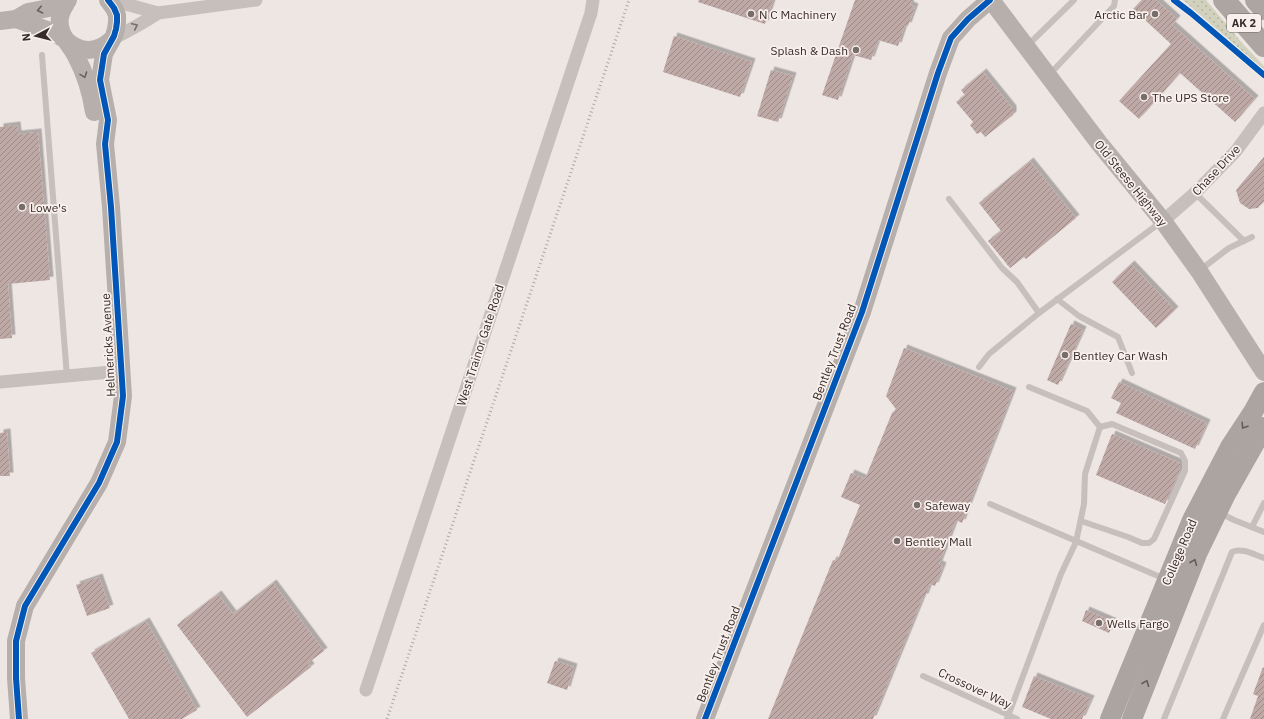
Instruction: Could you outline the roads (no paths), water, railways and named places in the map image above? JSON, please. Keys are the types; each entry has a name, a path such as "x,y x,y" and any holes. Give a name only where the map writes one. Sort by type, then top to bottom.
{"highway":[{"name":"AK 2","path":"1224,0 1264,46"},
{"name":"AK 2","path":"1256,0 1264,9"}],"main road":[{"name":"College Road","path":"1110,719 1192,520 1230,448 1264,392"},
{"name":"College Road","path":"1132,719 1197,554 1226,494 1264,427"},
{"path":"1226,494 1264,452"}],"street":[{"name":"Helmericks Avenue","path":"19,719 16,678 16,641 25,606 99,483 117,442 123,396 105,144 108,120 100,80 104,54 116,29 117,15 108,0"},
{"path":"111,0 158,12 256,0"},
{"name":"West Trainor Gate Road","path":"366,690 591,13 593,0"},
{"name":"Old Steese Highway","path":"990,0 1099,143 1162,221 1199,271 1264,372"},
{"name":"Bentley Trust Road","path":"705,719 862,312 938,73 951,38 968,19 990,0"},
{"name":"Helmericks Avenue","path":"67,2 62,10 60,18 62,34 75,55 83,72 93,107 96,127 105,144"},
{"path":"8,20 28,12 67,2"},
{"path":"8,20 47,30 66,40 71,45 84,50 98,49 104,46 111,40 129,29 136,27 158,12"},
{"name":"Chase Drive","path":"1162,221 1195,193 1236,151 1264,113"},
{"path":"0,382 122,371"}],"lane":[{"path":"1026,47 1074,0"},
{"path":"1048,76 1114,6 1115,0"},
{"path":"42,55 67,376"},
{"path":"1195,193 1244,241"},
{"path":"949,198 1002,268 1017,282 1039,313"},
{"path":"979,367 989,354 1039,313 1162,221"},
{"path":"1199,271 1229,248 1252,237"},
{"path":"1057,299 1079,316 1118,337 1132,373"},
{"path":"1029,388 1087,411 1100,427"},
{"path":"1081,521 1142,543 1149,543 1154,539 1185,471 1185,461 1181,453 1112,424 1100,427"},
{"path":"1008,717 1061,574 1076,542 1084,504 1085,474 1100,427"},
{"path":"1252,527 1264,503"},
{"path":"990,504 1167,580"},
{"path":"1217,512 1264,532"},
{"path":"1164,719 1232,552 1240,550 1264,558"},
{"path":"1223,719 1264,625"},
{"name":"Crossover Way","path":"923,676 1008,717 1017,719"}],"railway":[{"path":"387,719 629,0"}],"place":[{"name":"N C Machinery","path":"751,14"},
{"name":"Arctic Bar","path":"1155,14"},
{"name":"Splash & Dash","path":"856,50"},
{"name":"The UPS Store","path":"1144,97"},
{"name":"Lowe's","path":"22,207"},
{"name":"Bentley Car Wash","path":"1065,355"},
{"name":"Safeway","path":"917,505"},
{"name":"Bentley Mall","path":"897,541"},
{"name":"Wells Fargo","path":"1099,623"}]}
